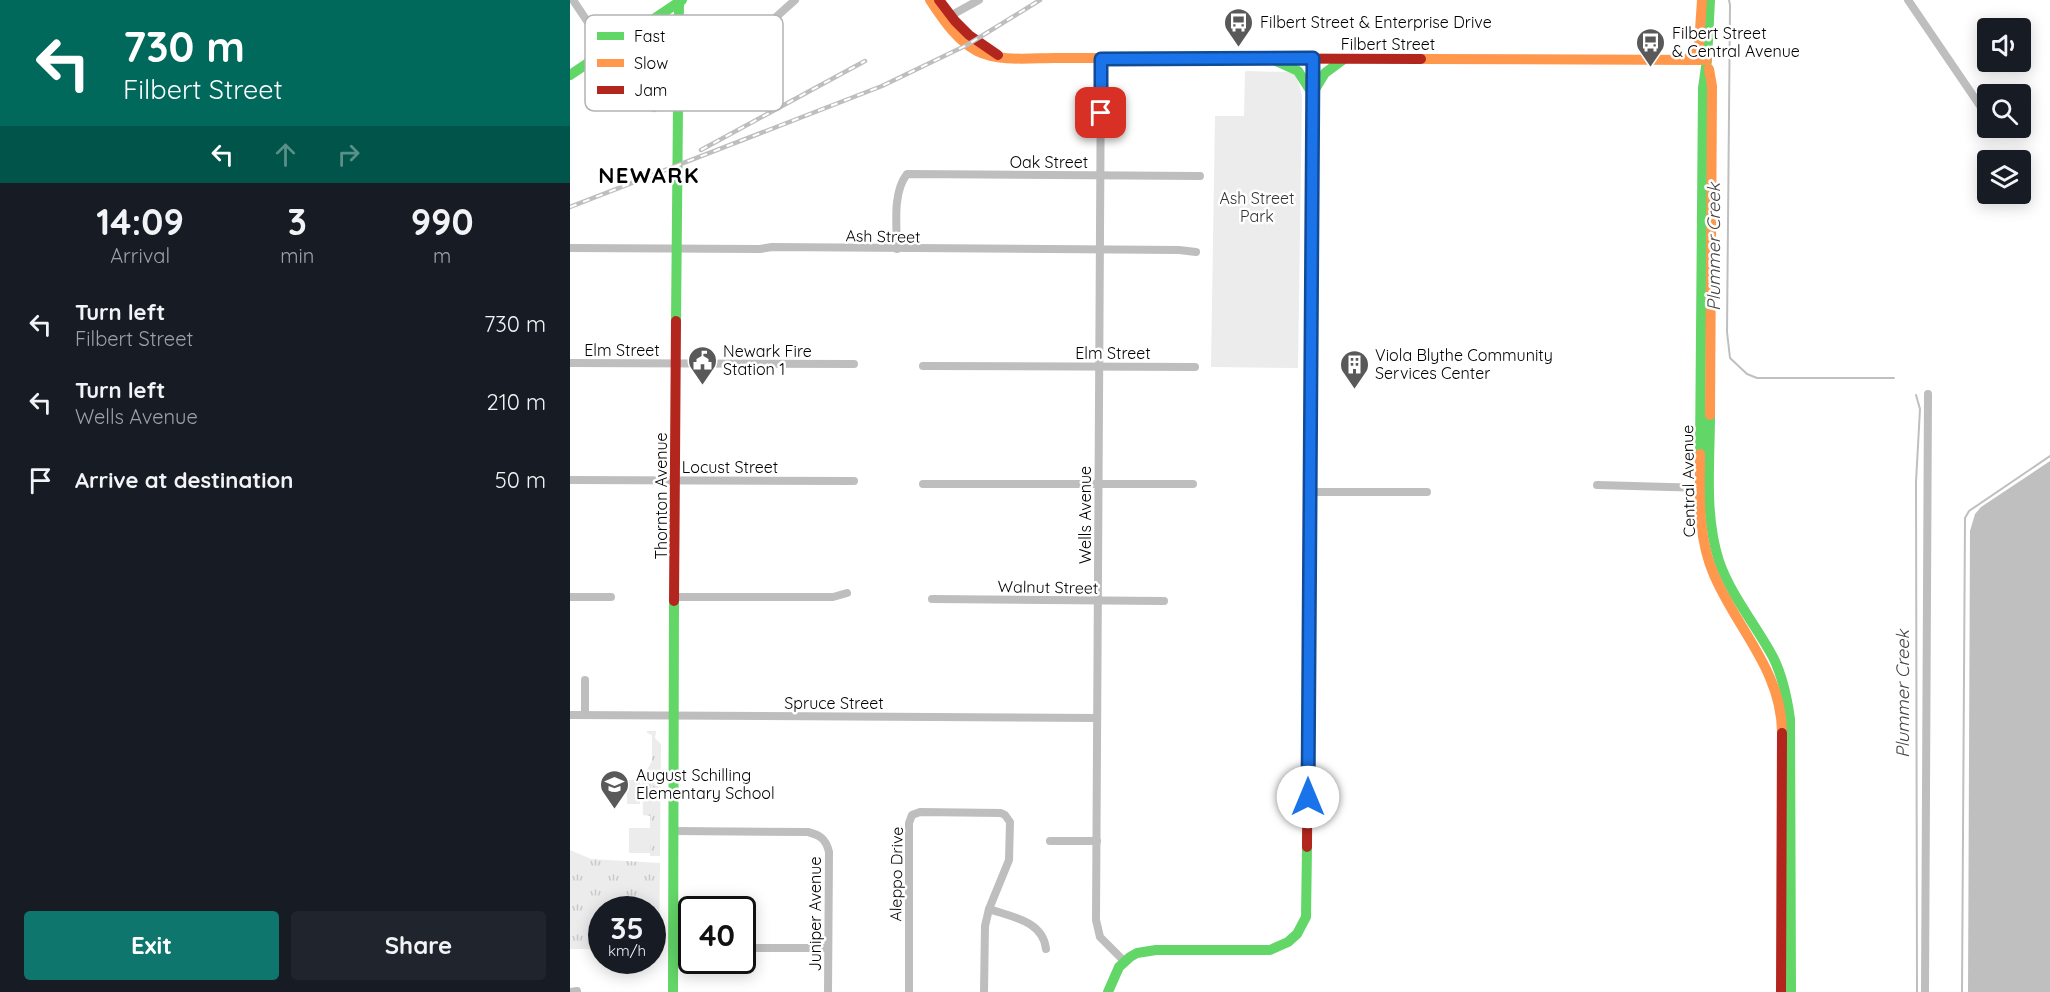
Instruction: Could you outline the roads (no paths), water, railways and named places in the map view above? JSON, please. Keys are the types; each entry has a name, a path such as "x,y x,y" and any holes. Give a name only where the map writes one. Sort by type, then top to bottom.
{"street":[{"path":"573,0 585,18"},
{"path":"778,15 795,0"},
{"path":"930,0 953,32 971,43"},
{"path":"939,0 971,43"},
{"path":"950,16 979,0"},
{"path":"1687,60 1699,45 1702,0"},
{"name":"Central Avenue","path":"1710,0 1703,88 1705,488 1719,560 1727,579 1773,658 1786,691 1791,720 1791,992"},
{"path":"1908,0 1977,101"},
{"path":"659,15 680,1"},
{"name":"Filbert Street","path":"971,43 992,49 998,55 1020,58 1707,60"},
{"path":"1108,992 1113,975 1124,961 1138,952 1270,950 1287,943 1302,927 1307,908 1313,58"},
{"name":"Wells Avenue","path":"1101,59 1097,929 1105,944 1124,961"},
{"path":"1271,59 1298,71 1312,94"},
{"path":"1312,94 1325,73 1344,59"},
{"path":"570,75 585,65"},
{"name":"Thornton Avenue","path":"673,992 679,111"},
{"name":"Oak Street","path":"897,249 901,183 907,174 1200,176"},
{"name":"Ash Street","path":"570,248 760,249 772,247 1196,252"},
{"name":"Elm Street","path":"570,363 854,364"},
{"name":"Elm Street","path":"923,366 1195,367"},
{"path":"1925,992 1928,394"},
{"name":"Locust Street","path":"570,480 854,481"},
{"path":"923,484 1193,484"},
{"path":"1597,485 1705,488"},
{"name":"Central Avenue","path":"1705,488 1700,519 1711,568 1766,663 1779,696 1782,720 1781,992"},
{"path":"1310,492 1428,492"},
{"path":"675,597 833,597 847,592"},
{"path":"570,597 611,597"},
{"name":"Walnut Street","path":"932,599 1164,601"},
{"path":"585,680 585,715"},
{"name":"Spruce Street","path":"570,715 1097,718"},
{"name":"Aleppo Drive","path":"909,992 909,823 912,815 920,812 995,812 1005,815 1010,822 1009,860 989,909"},
{"name":"Juniper Avenue","path":"674,831 808,832 822,837 829,852 828,992"},
{"path":"1050,841 1097,841"},
{"path":"984,992 984,936 989,909 1025,922 1038,930 1043,935 1046,949"},
{"path":"673,948 678,948"},
{"path":"756,948 828,948"}],"waterway":[{"name":"Plummer Creek","path":"1729,0 1727,332 1730,358 1747,374 1757,378 1894,378"},
{"name":"Plummer Creek","path":"1916,395 1920,409 1916,482 1917,992"},
{"path":"1962,992 1965,518 1969,511 2050,456"}],"railway":[{"path":"570,207 882,86 967,45 1040,0"},
{"path":"783,106 865,61"},
{"path":"701,150 773,111"}],"place":[{"name":"Filbert Street & Enterprise Drive","path":"1239,48"},
{"name":"Filbert Street & Central Avenue","path":"1651,68"},
{"name":"Newark Fire Station 1","path":"702,386"},
{"name":"Viola Blythe Community Services Center","path":"1354,390"},
{"name":"August Schilling Elementary School","path":"615,810"}],"district":[{"name":"NEWARK","path":"649,175"}],"park label":[{"name":"Ash Street Park","path":"1257,207"}]}
